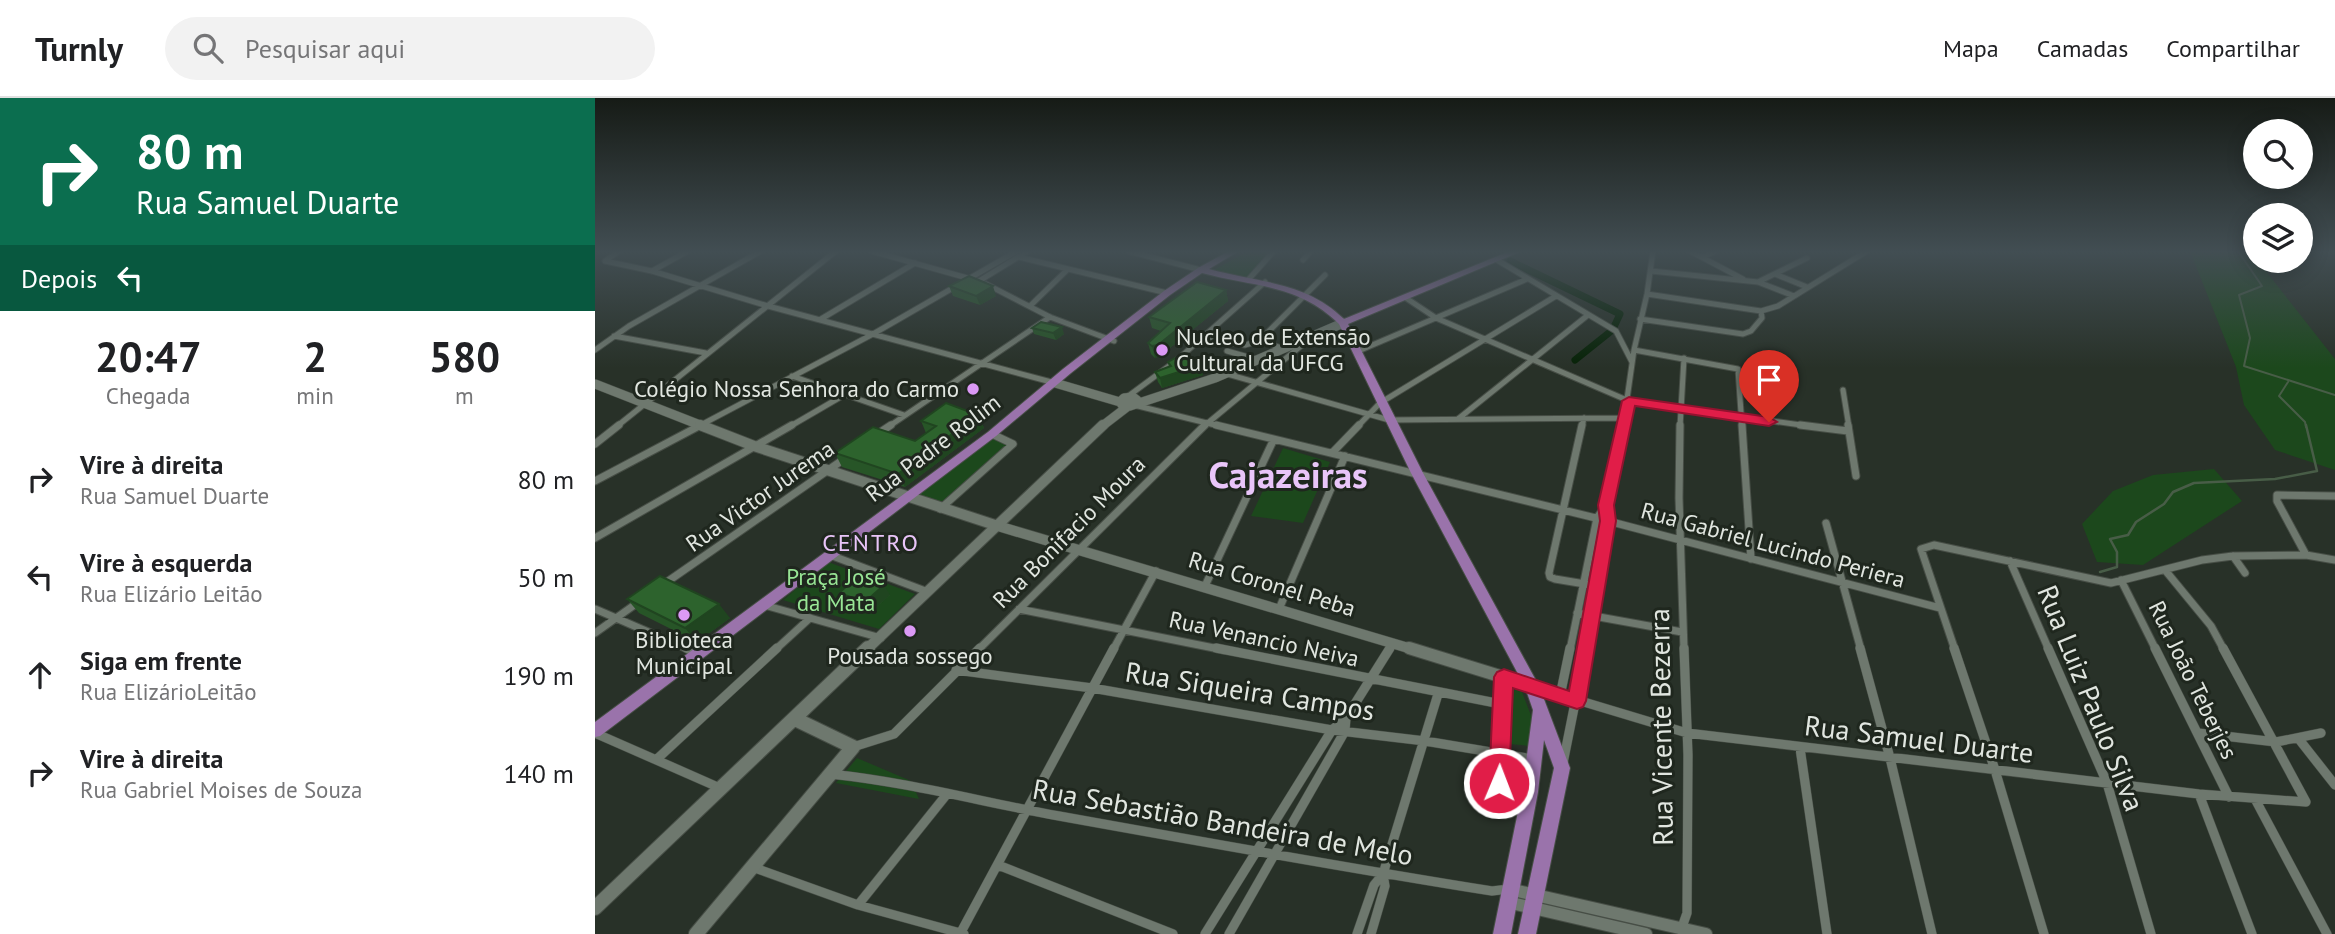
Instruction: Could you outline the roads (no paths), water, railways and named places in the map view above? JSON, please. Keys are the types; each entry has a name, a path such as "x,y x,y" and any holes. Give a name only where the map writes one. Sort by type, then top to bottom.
{"main road":[{"path":"1110,340 1172,290"},
{"path":"1110,340 1177,290"},
{"path":"1290,290 1306,295 1349,320 1356,352 1380,403 1532,687 1562,768 1527,934"},
{"path":"1059,380 1127,401 1157,398 1289,351 1373,307 1412,290"},
{"path":"1349,320 1425,290"},
{"name":"Rua Padre Rolim","path":"595,732 992,434 1110,340"},
{"path":"595,384 754,446 998,527"},
{"path":"595,908 998,527 1127,401"},
{"path":"1502,934 1530,792 1541,711"},
{"path":"696,934 853,747 795,719"}],"street":[{"path":"595,351 614,336 692,290"},
{"path":"716,290 980,363 1059,380"},
{"path":"595,444 706,352 788,290"},
{"path":"821,318 869,290"},
{"path":"595,481 951,290"},
{"path":"999,290 1050,317 1110,340"},
{"path":"1031,305 1046,290"},
{"path":"1154,290 1167,293"},
{"path":"1127,401 1256,290"},
{"path":"1202,338 1245,345 1259,341 1311,290"},
{"path":"1356,352 1501,290"},
{"path":"1546,290 1636,341"},
{"path":"1562,768 1577,701 1608,521 1606,505 1629,401 1634,350 1648,290"},
{"path":"1779,290 1794,296"},
{"path":"1647,294 1761,311 1778,306 1803,290"},
{"path":"1332,453 1380,403 1556,296"},
{"path":"1406,298 1436,318 1629,401 1679,410 1848,431"},
{"path":"1640,319 1744,334 1758,325 1762,318 1761,311"},
{"path":"1458,419 1588,316"},
{"path":"871,439 1050,317"},
{"path":"1616,331 1632,362"},
{"path":"614,336 706,352"},
{"path":"1259,341 1289,351"},
{"path":"1634,350 1738,369 1751,559"},
{"path":"1227,351 1259,360"},
{"name":"Rua Bonifacio Moura","path":"853,747 894,734 1206,424 1289,351"},
{"name":"Rua Vicente Bezerra","path":"1684,358 1679,410 1677,540 1687,733 1687,913 1691,932"},
{"path":"1177,360 1389,420 1624,418"},
{"path":"792,376 904,415"},
{"path":"1843,390 1856,476"},
{"path":"595,538 844,395"},
{"name":"Rua Gabriel Lucindo Periera","path":"1127,401 1206,424 1608,521 1940,608"},
{"path":"1584,418 1550,577 1597,586"},
{"path":"939,509 1013,444 992,434"},
{"path":"1205,586 1273,440"},
{"name":"Rua Victor Jurema","path":"659,588 849,455"},
{"path":"1279,609 1345,456"},
{"path":"2306,555 2276,496 2288,493 2335,496"},
{"path":"1560,696 1597,519 1606,505"},
{"path":"1826,523 1890,758 1932,934"},
{"name":"Rua Coronel Peba","path":"998,527 1076,551 1156,571 1532,687"},
{"path":"2044,934 1995,770 1921,549 1934,545 2111,583 2202,560 2233,556 2306,555 2335,560"},
{"path":"830,555 928,592"},
{"path":"2233,556 2245,573"},
{"name":"Rua Luiz Paulo Silva","path":"2010,561 2107,783 2151,934"},
{"path":"2165,570 2211,626 2276,742"},
{"path":"751,866 858,905 962,934 1156,571"},
{"name":"Rua João Teberjes","path":"2121,580 2229,797"},
{"path":"595,633 648,596"},
{"path":"764,605 881,638"},
{"path":"595,609 699,654"},
{"name":"Rua Venancio Neiva","path":"1019,609 1125,628 1369,681 1501,704"},
{"path":"1577,613 1682,632"},
{"path":"657,759 810,618"},
{"path":"1205,934 1332,730 1346,718 1393,643"},
{"name":"Rua Siqueira Campos","path":"956,670 1092,688 1332,730 1425,741 1535,759"},
{"path":"1504,677 1499,783 1508,790 1530,792"},
{"name":"Rua Samuel Duarte","path":"1532,687 1687,733 2199,794 2306,802 2276,742"},
{"path":"1357,934 1374,885 1383,874 1438,694"},
{"path":"1229,934 1276,856 1345,731 1346,718"},
{"path":"595,732 720,788"},
{"path":"2198,733 2276,742 2321,733"},
{"path":"2298,737 2335,785"},
{"path":"1800,748 1827,934"},
{"name":"Rua Sebastião Bandeira de Melo","path":"830,774 905,784 1026,810 1508,895"},
{"path":"858,905 947,794"},
{"path":"2199,794 2252,934"},
{"path":"2255,799 2327,934"},
{"path":"998,864 1173,934"},
{"path":"1371,934 1385,887 1383,874"},
{"path":"1508,895 1691,932"},
{"path":"1533,901 1646,934"}],"waterway":[{"path":"1570,290 1620,314 1613,329"},
{"path":"2252,290 2239,295 2250,338 2244,366 2335,395"},
{"path":"1575,360 1610,332"},
{"path":"2288,382 2279,396 2305,422 2306,427"},
{"path":"2100,572 2117,567 2117,552 2110,539 2128,535 2136,522 2164,504 2173,492 2194,483 2275,479 2317,471 2306,425"}],"place":[{"name":"Nucleo de Extensão Cultural da UFCG","path":"1162,350"},
{"name":"Colégio Nossa Senhora do Carmo","path":"973,389"},
{"name":"Biblioteca Municipal","path":"684,615"},
{"name":"Pousada sossego","path":"910,631"}],"district":[{"name":"Cajazeiras","path":"1288,475"},
{"name":"CENTRO","path":"871,543"}],"park label":[{"name":"Praça José da Mata","path":"836,590"}]}
